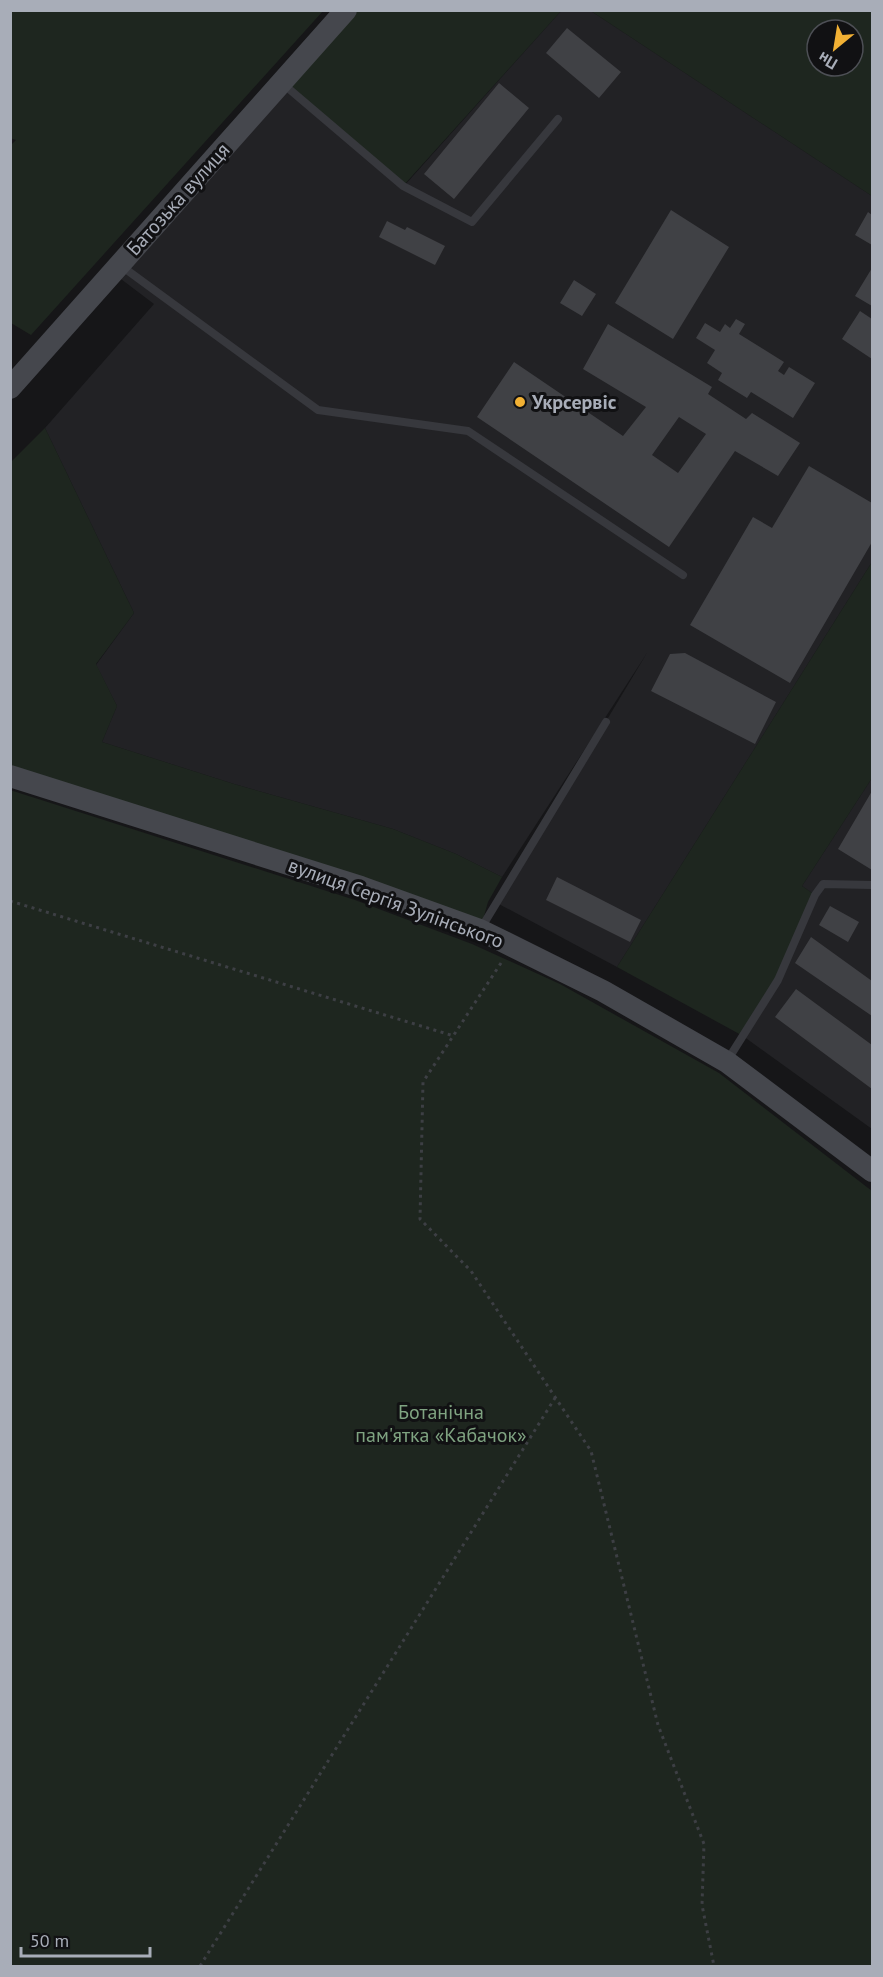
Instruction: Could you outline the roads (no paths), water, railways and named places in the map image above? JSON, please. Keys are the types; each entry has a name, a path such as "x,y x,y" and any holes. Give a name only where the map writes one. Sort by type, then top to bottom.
{"street":[{"name":"Батозька вулиця","path":"13,382 346,10"},
{"name":"вулиця Сергія Зулінського","path":"10,776 361,887 480,930 603,991 727,1062 873,1171"}],"lane":[{"path":"282,82 404,186 472,222 558,119"},
{"path":"120,265 318,410 468,431 683,575"},
{"path":"480,930 606,722"},
{"path":"727,1062 778,980 815,895 823,884 873,885"}],"place":[{"name":"Укрсервіс","path":"520,402"}],"park label":[{"name":"Ботанічна пам'ятка «Кабачок»","path":"441,1424"}]}
